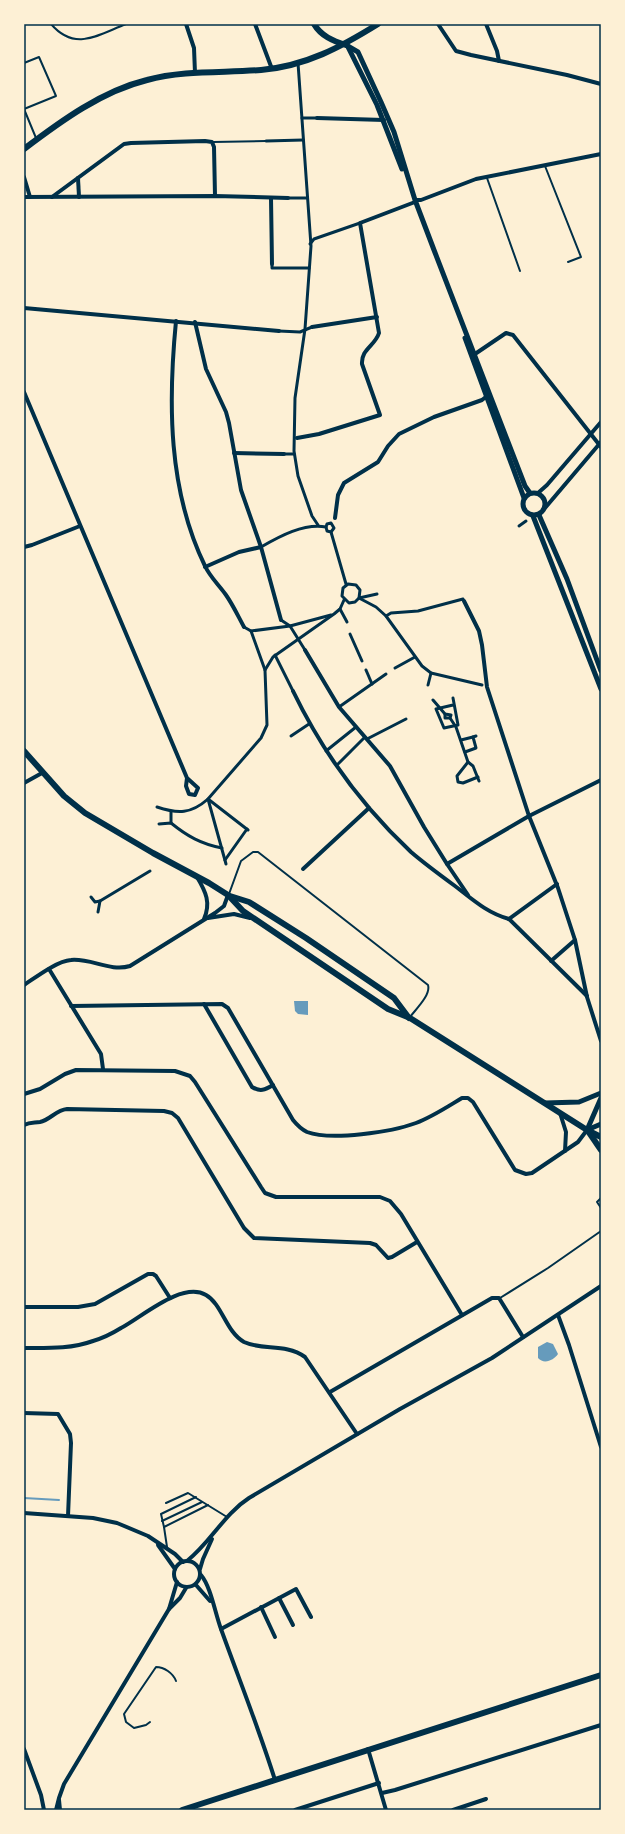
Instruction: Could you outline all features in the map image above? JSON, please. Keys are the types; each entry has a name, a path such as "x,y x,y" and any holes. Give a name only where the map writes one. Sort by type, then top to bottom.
{"main road":[{"path":"314,24 324,35 336,42 346,45"},
{"path":"24,149 89,106 115,91 156,78 195,73 272,69 298,64 346,45 378,24"},
{"path":"24,751 64,796 85,813 228,895 249,902 306,938 394,998 410,1018"},
{"path":"228,895 243,911 257,921 388,1009 410,1018 587,1130 601,1137"},
{"path":"587,1130 601,1150"},
{"path":"182,1810 601,1675"}],"street":[{"path":"186,24 194,48 195,73"},
{"path":"255,24 272,69"},
{"path":"438,24 456,51 567,75 601,84"},
{"path":"487,26 497,51 499,61"},
{"path":"346,45 384,120 473,355 525,486 530,493"},
{"path":"346,45 358,52 382,102 394,132 415,201"},
{"path":"298,64 310,244 304,331 295,398 294,454 298,476 312,516 318,525"},
{"path":"302,118 384,120"},
{"path":"266,141 303,140"},
{"path":"52,197 124,144 212,142 214,147 215,196"},
{"path":"310,244 314,239 486,176 601,154"},
{"path":"24,178 30,197"},
{"path":"77,197 78,178"},
{"path":"24,197 215,196 307,198"},
{"path":"271,198 272,268 309,268"},
{"path":"295,439 319,434 380,415 362,364 362,357 378,337 379,333 360,223"},
{"path":"24,308 195,322 279,331 304,331 312,327 377,317"},
{"path":"176,321 171,400 174,455 180,495 187,521 205,567 233,606 244,627 251,631 290,626 334,614"},
{"path":"195,322 206,369 226,412 241,490 261,546 281,620 290,626 299,639 339,707 390,766 424,827 469,897"},
{"path":"506,333 516,337 600,445 539,515 529,515 524,509 524,498 473,355 506,333"},
{"path":"24,392 187,778"},
{"path":"331,532 334,529 333,525 338,495 344,483 378,462 388,446 399,434 434,417 482,400 487,396"},
{"path":"538,493 547,485 601,422"},
{"path":"234,453 294,454"},
{"path":"524,498 530,493 538,493 543,497 545,508"},
{"path":"539,515 567,579 601,671"},
{"path":"533,516 601,689"},
{"path":"519,526 526,521"},
{"path":"326,527 328,524 333,525"},
{"path":"205,567 239,552 261,546 300,528 318,525 326,527 327,530 331,532 346,584"},
{"path":"24,547 80,526"},
{"path":"346,584 358,586 360,591 359,598"},
{"path":"265,670 275,655 340,610 344,600 341,592 346,584"},
{"path":"344,600 352,603 359,598 377,594"},
{"path":"461,594 478,631 482,645 487,687 529,816 557,884 575,940 587,997 601,1041"},
{"path":"359,598 376,607 386,616 422,666 431,673 487,687"},
{"path":"386,616 391,613 418,611 463,600"},
{"path":"340,610 347,622"},
{"path":"157,806 171,812 185,812 199,807 208,799 261,738 267,725 265,670 251,631"},
{"path":"350,634 362,661"},
{"path":"275,655 309,724 326,751 369,808 412,852 484,909 509,919 587,997"},
{"path":"395,668 415,657"},
{"path":"366,670 372,684"},
{"path":"428,685 431,673"},
{"path":"339,707 386,674"},
{"path":"453,698 453,705 459,723 456,727"},
{"path":"433,700 445,714 445,718 450,718 456,727 468,762 473,766 478,779 463,783 458,782 457,776 468,762"},
{"path":"439,708 453,705"},
{"path":"439,708 436,711 444,728 456,727"},
{"path":"336,765 366,738 406,720"},
{"path":"290,736 309,724"},
{"path":"326,751 356,728"},
{"path":"461,740 474,736 476,748 465,752"},
{"path":"24,783 42,773"},
{"path":"447,864 529,816 601,780"},
{"path":"208,799 247,830 225,862 222,848 208,799"},
{"path":"303,869 369,808"},
{"path":"171,812 171,823"},
{"path":"159,824 171,823 192,839 208,846 222,848"},
{"path":"91,897 95,902 100,901 150,871"},
{"path":"195,875 205,890 207,898 208,906 204,920"},
{"path":"509,919 557,884"},
{"path":"24,985 64,961 73,960 123,968 130,966 224,906 228,895"},
{"path":"98,912 100,901"},
{"path":"204,920 234,914 257,921"},
{"path":"551,961 575,940"},
{"path":"49,969 101,1054 103,1069"},
{"path":"204,1004 252,1087 257,1090 264,1090 273,1085"},
{"path":"72,1006 222,1004 228,1008 293,1120 302,1129 315,1134 352,1135 406,1126 421,1121 466,1098 473,1102 510,1164 520,1173 532,1173 578,1142 587,1130 601,1098"},
{"path":"24,1094 40,1089 72,1071 103,1069 175,1070 190,1076 265,1193 276,1197 380,1197 390,1201 462,1315"},
{"path":"545,1103 579,1102 601,1093"},
{"path":"24,1125 31,1122 41,1122 59,1111 67,1109 164,1111 172,1113 178,1118 244,1228 254,1238 370,1243 376,1245 388,1258 417,1242"},
{"path":"560,1113 567,1138 565,1152"},
{"path":"587,1130 601,1124"},
{"path":"24,1306 78,1307 95,1304 148,1274 153,1274 156,1276 170,1298"},
{"path":"196,1585 201,1572 202,1559 214,1535 226,1518 249,1498 357,1434 487,1361 601,1286"},
{"path":"24,1348 60,1348 93,1341 122,1328 170,1298 188,1292 205,1294 214,1303 234,1333 243,1341 251,1344 293,1350 305,1358 330,1392 357,1434"},
{"path":"330,1392 492,1298 499,1298 523,1338"},
{"path":"558,1315 601,1447"},
{"path":"24,1413 58,1414 70,1434 72,1443 68,1516"},
{"path":"24,1513 68,1516 117,1523 133,1528 185,1561 195,1563 209,1589 221,1629 259,1731 275,1780"},
{"path":"175,1570 214,1535"},
{"path":"157,1543 175,1570 174,1574 177,1582 186,1588"},
{"path":"56,1810 64,1784 148,1647 169,1609 177,1582"},
{"path":"169,1609 180,1598 186,1588 196,1585"},
{"path":"196,1585 212,1602"},
{"path":"221,1629 296,1589 311,1617"},
{"path":"279,1598 293,1625"},
{"path":"260,1607 275,1637"},
{"path":"382,1792 395,1790 601,1725"},
{"path":"24,1749 41,1795 44,1810"},
{"path":"368,1749 382,1792 386,1810"},
{"path":"295,1810 379,1783"},
{"path":"59,1798 60,1810"},
{"path":"453,1810 486,1799"}],"lane":[{"path":"51,24 58,31 69,38 76,40 87,40 126,24"},
{"path":"24,63 39,57 56,96 24,109 37,140"},
{"path":"212,142 266,141"},
{"path":"544,165 581,257 568,262"},
{"path":"486,176 520,271"},
{"path":"228,895 241,861 253,852 258,852 428,985 429,989 427,995 410,1018"},
{"path":"601,1198 597,1202 601,1208"},
{"path":"499,1298 548,1268 601,1231"},
{"path":"166,1503 188,1493 226,1518"},
{"path":"168,1550 161,1514 196,1497"},
{"path":"162,1521 202,1502"},
{"path":"164,1527 208,1505"},
{"path":"150,1722 146,1725 134,1728 126,1722 124,1714 156,1668 160,1667 172,1674 176,1681"}],"water":[{"path":"294,1001 308,1001 308,1015 298,1014 295,1011"},
{"path":"547,1342 553,1344 558,1354 549,1361 543,1361 538,1358 538,1347"}],"waterway":[{"path":"24,1498 59,1500"}]}
